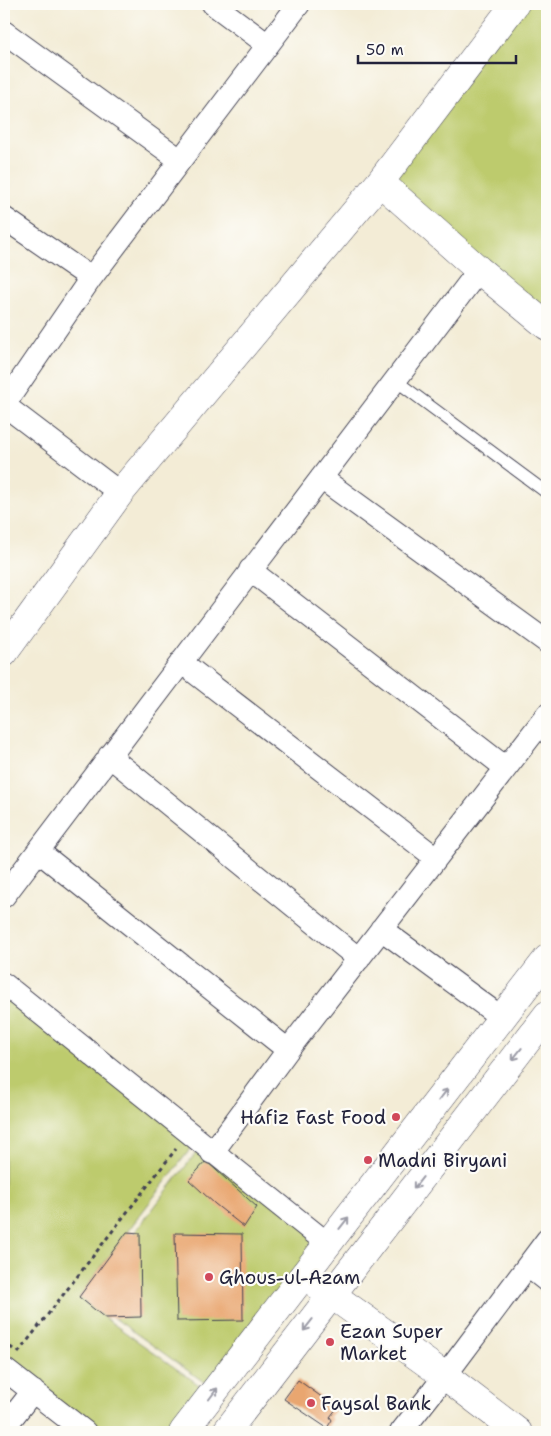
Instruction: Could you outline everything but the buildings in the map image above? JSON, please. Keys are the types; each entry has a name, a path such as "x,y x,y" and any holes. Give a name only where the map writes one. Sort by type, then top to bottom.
{"street":[{"path":"213,4 268,45"},
{"path":"120,493 4,405 91,278 299,4"},
{"path":"8,639 120,493 380,182 515,4"},
{"path":"4,32 180,160"},
{"path":"380,182 478,270 547,326"},
{"path":"4,218 91,278"},
{"path":"4,896 478,270"},
{"path":"321,478 547,642"},
{"path":"250,570 506,768"},
{"path":"181,662 436,858"},
{"path":"212,1152 288,1050 547,715"},
{"path":"109,756 359,959"},
{"path":"38,851 288,1050"},
{"path":"381,929 502,1018"},
{"path":"183,1432 502,1018 545,966"},
{"path":"4,984 328,1244"},
{"path":"226,1432 547,1015"},
{"path":"401,1432 547,1240"},
{"path":"528,1266 547,1281"},
{"path":"304,1275 445,1376 518,1432"},
{"path":"4,1369 85,1432"},
{"path":"4,1428 33,1391"}],"lane":[{"path":"394,380 547,493"}],"path":[{"path":"4,1342 19,1353 178,1147"}],"green space":[{"path":"510,4 547,4 547,323 369,181"},
{"path":"4,984 198,1139 79,1297 105,1318 212,1394 183,1432 85,1432 4,1369"},
{"path":"202,1145 328,1244 215,1390 85,1297"}],"place":[{"name":"Hafiz Fast Food","path":"396,1117"},
{"name":"Madni Biryani","path":"368,1160"},
{"name":"Ghous-ul-Azam","path":"209,1277"},
{"name":"Ezan Super Market","path":"330,1342"},
{"name":"Faysal Bank","path":"311,1403"}]}
